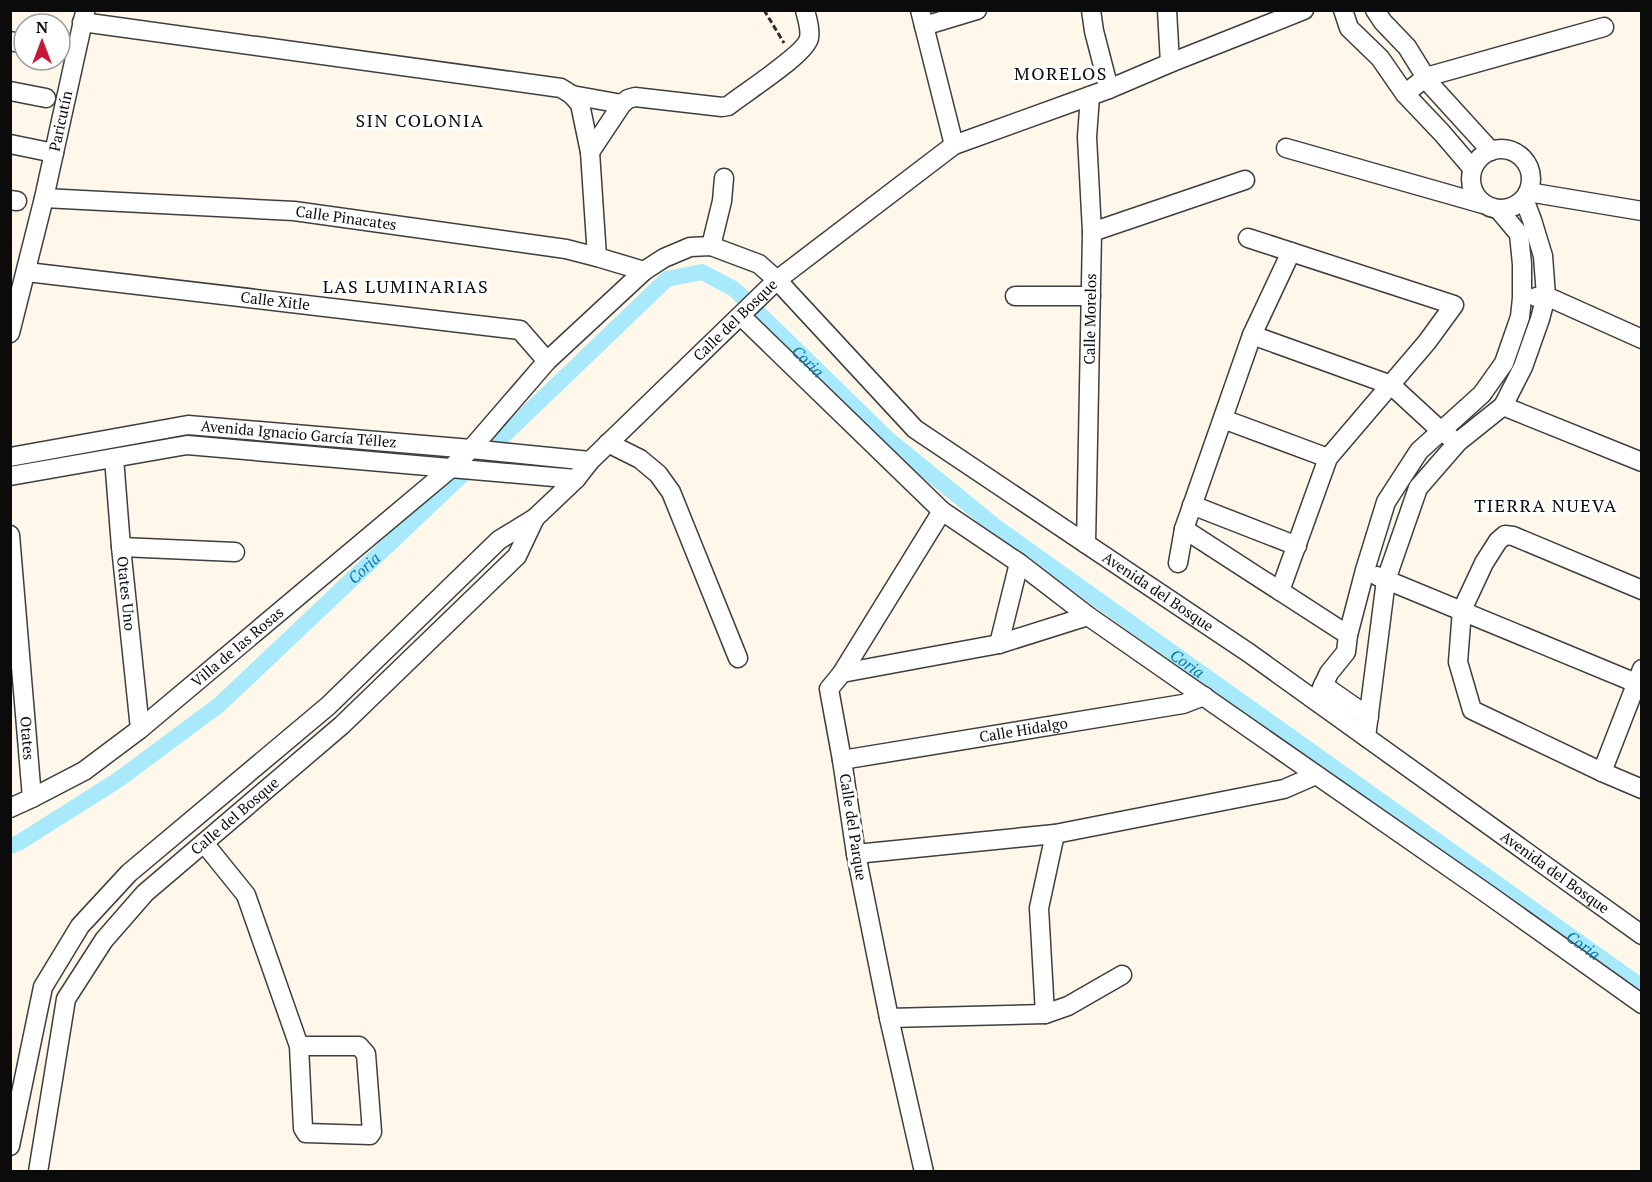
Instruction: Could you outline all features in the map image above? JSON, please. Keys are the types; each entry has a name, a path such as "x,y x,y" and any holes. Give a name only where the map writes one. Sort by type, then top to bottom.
{"street":[{"path":"590,152 622,104 628,99 635,97 728,106 807,45 810,32 805,10"},
{"path":"977,10 922,18 954,145 1109,89 1304,10"},
{"path":"1091,10 1109,89"},
{"path":"1167,10 1170,63"},
{"path":"1343,10 1349,28 1380,58 1405,94 1472,168"},
{"path":"1375,10 1407,47 1430,84 1491,151"},
{"path":"84,16 561,88 580,104 590,152 597,257"},
{"name":"Paricutín","path":"10,333 27,272 84,16"},
{"path":"1405,94 1426,77 1604,27"},
{"path":"10,91 46,98"},
{"path":"572,95 622,104"},
{"name":"Calle Morelos","path":"1086,544 1092,232 1087,137 1090,96"},
{"path":"10,144 54,153"},
{"name":"Calle del Bosque","path":"10,1146 43,987 80,926 129,873 327,706 499,540 535,518 576,479 608,443 777,280 954,145"},
{"path":"1286,148 1490,206 1514,207 1526,195"},
{"path":"1366,737 1369,717 1386,580 1418,489 1458,442 1503,406 1523,367 1546,296 1543,256 1526,195 1531,172 1521,156 1503,148 1484,153 1472,168 1471,188 1519,234 1522,264 1520,317 1504,363 1482,394 1419,451 1386,502 1365,570 1348,635 1346,652 1329,673 1319,693 1369,717"},
{"path":"711,246 722,201 724,178"},
{"path":"1092,232 1245,180"},
{"path":"1526,195 1641,211"},
{"name":"Calle Pinacates","path":"44,198 294,211 566,249 644,271"},
{"path":"1248,238 1454,305 1427,342 1328,458 1280,591"},
{"name":"Avenida del Bosque","path":"690,246 711,246 759,264 777,280 915,429 1249,653 1319,693 1366,737 1641,935"},
{"name":"Villa de las Rosas","path":"10,808 84,771 140,729 458,469 478,450 547,361 644,271 664,258 690,246"},
{"path":"1178,564 1184,529 1252,335 1291,252"},
{"name":"Calle Xitle","path":"27,272 520,330 547,361"},
{"path":"1015,296 1090,296"},
{"path":"1522,298 1546,296 1641,339"},
{"path":"750,307 942,511 1641,1004"},
{"path":"1252,335 1391,385 1441,431 1458,442"},
{"path":"1503,406 1641,462"},
{"path":"1223,419 1328,458"},
{"name":"Avenida Ignacio García Téllez","path":"10,458 188,425 590,461"},
{"path":"608,443 640,459 658,474 671,492 738,658"},
{"name":"Avenida Ignacio García Téllez","path":"10,476 187,445 576,479"},
{"name":"Otates Uno","path":"114,458 140,729"},
{"path":"1192,505 1296,546"},
{"name":"Calle del Parque","path":"924,1172 889,1018 856,854 829,689 842,673 942,511"},
{"name":"Calle del Bosque","path":"38,1172 66,999 104,940 145,893 342,726 517,556 535,518"},
{"path":"1184,529 1348,635"},
{"name":"Otates","path":"10,535 32,798"},
{"path":"1641,590 1513,536 1505,535 1498,541 1484,563 1462,610 1458,662 1472,710 1641,789"},
{"path":"121,547 235,552"},
{"path":"999,644 1019,564"},
{"path":"1365,570 1462,610 1639,676 1602,772"},
{"path":"842,673 999,644 1088,616"},
{"name":"Calle Hidalgo","path":"842,760 1183,704 1204,696"},
{"path":"856,854 1055,834 1284,789 1316,775"},
{"path":"1045,1014 1039,908 1055,834"},
{"path":"204,843 246,895 299,1046 303,1128 306,1133 369,1135 372,1132 366,1054 359,1046 299,1046"},
{"path":"889,1018 1045,1014 1068,1006 1122,975"}],"path":[{"path":"764,10 793,58"}],"waterway":[{"name":"Coria","path":"10,846 20,842 118,780 219,705 667,279 702,272 734,289 888,439 996,527 1642,987"}],"district":[{"name":"MORELOS","path":"1061,74"},
{"name":"SIN COLONIA","path":"420,121"},
{"name":"LAS LUMINARIAS","path":"406,287"},
{"name":"TIERRA NUEVA","path":"1546,506"}]}
